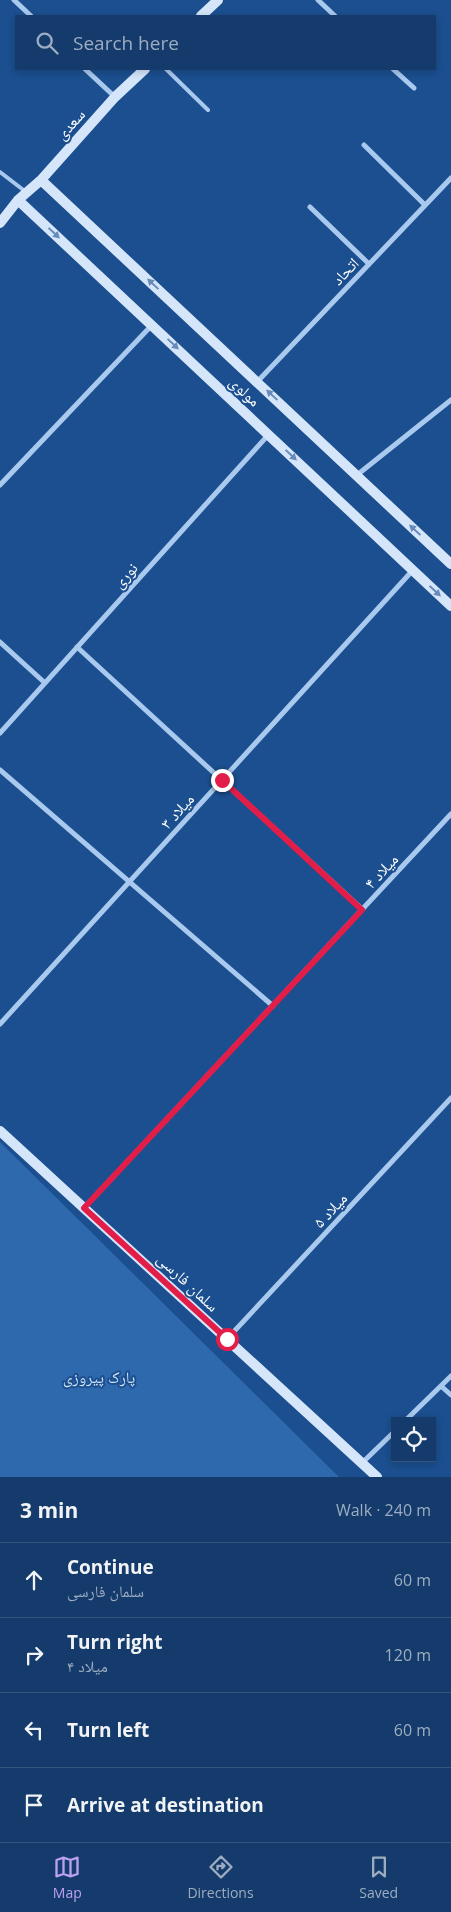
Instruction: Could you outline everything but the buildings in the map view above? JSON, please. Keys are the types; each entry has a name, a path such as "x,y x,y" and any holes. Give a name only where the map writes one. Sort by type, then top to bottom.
{"street":[{"path":"14,0 30,15"},
{"path":"201,15 218,0"},
{"path":"318,0 334,15"},
{"path":"86,70 115,97"},
{"name":"سعدی","path":"0,223 18,200 41,180 115,97 144,70"},
{"path":"394,70 414,88"},
{"path":"364,145 425,205"},
{"name":"اتحاد","path":"257,382 451,178"},
{"name":"مولوی","path":"41,180 451,564"},
{"name":"مولوی","path":"18,200 451,606"},
{"path":"310,207 369,264"},
{"path":"0,485 152,324"},
{"path":"357,476 451,400"},
{"name":"نوری","path":"0,732 269,434"},
{"name":"میلاد ۳","path":"0,1024 413,570"},
{"path":"0,642 45,683"},
{"path":"78,647 362,910"},
{"path":"0,770 273,1006"},
{"name":"میلاد ۴","path":"84,1208 451,814"},
{"name":"میلاد ۵","path":"227,1339 451,1098"},
{"name":"سلمان فارسی","path":"0,1131 377,1477"},
{"path":"409,1417 451,1376"},
{"path":"441,1386 451,1396"},
{"path":"362,1463 391,1435"}],"lane":[{"path":"167,70 208,110"},
{"path":"0,172 27,192"}],"green space":[{"name":"پارک پیروزی","path":"0,1142 339,1477 0,1477"}],"route":[{"path":"222,780 362,910 84,1208 227,1339"}]}
